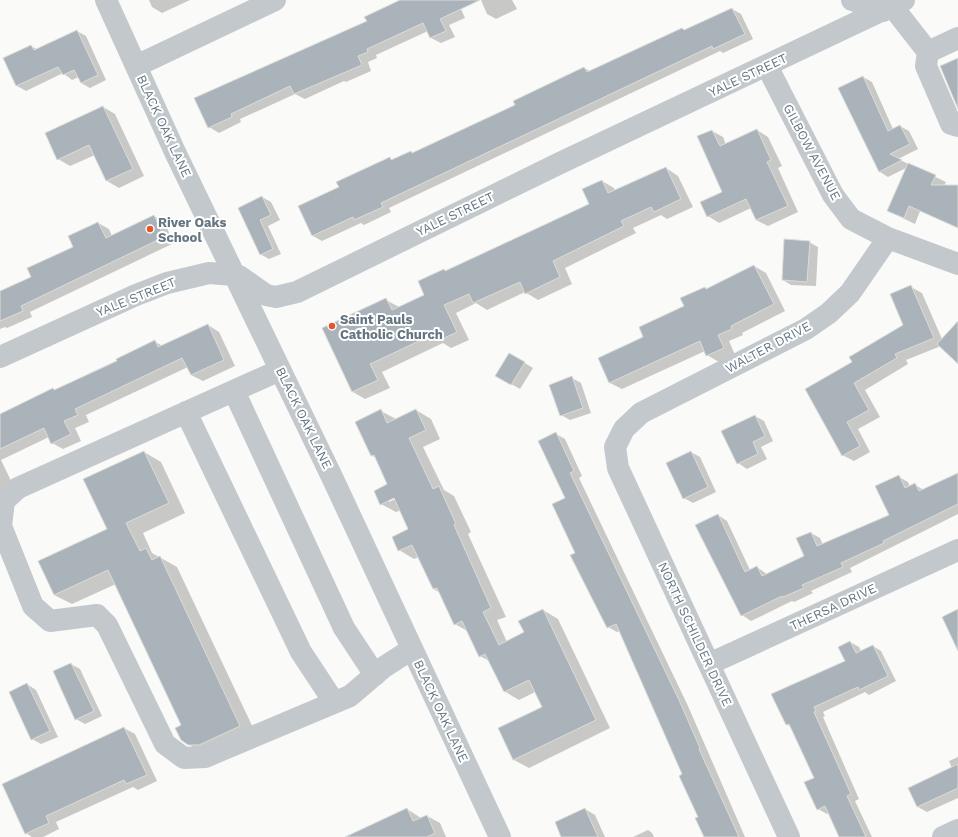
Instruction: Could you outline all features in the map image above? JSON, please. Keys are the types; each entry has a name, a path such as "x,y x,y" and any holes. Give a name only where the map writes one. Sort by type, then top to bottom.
{"street":[{"name":"BLACK OAK LANE","path":"106,0 234,275 500,837"},
{"path":"136,66 275,0"},
{"path":"852,0 893,5 928,52 926,66 951,124 958,126"},
{"name":"YALE STREET","path":"0,357 136,295 167,283 210,274 234,275 239,276 266,295 276,297 297,292 558,164 893,5"},
{"path":"928,52 958,38"},
{"name":"GILBOW AVENUE","path":"767,66 833,195 851,219 888,238 958,264"},
{"name":"WALTER DRIVE","path":"624,429 641,413 806,329 829,313 850,293 888,238"},
{"path":"280,370 18,488 4,501 1,526 33,606 50,620 97,615 108,625 165,744 184,758 205,757 350,696 375,675 412,649"},
{"path":"234,391 344,628 375,675"},
{"path":"186,412 301,652 334,702"},
{"name":"NORTH SCHILDER DRIVE","path":"624,429 615,447 618,468 789,837"},
{"name":"THERSA DRIVE","path":"709,664 958,550"},
{"path":"943,837 958,830"}],"building":[{"path":"400,0 480,0 440,19 446,31 430,38 423,23 367,49 368,52 358,56 362,65 294,94 290,86 231,114 232,117 208,128 194,98 367,21 364,17"},
{"path":"732,8 745,34 713,49 712,46 381,203 383,207 354,220 353,217 312,236 298,206 339,187 336,182 390,157 391,160 411,151 412,153 515,105 513,101 584,67 587,72 682,28 684,30"},
{"path":"77,30 98,75 81,83 74,70 63,75 58,67 16,86 3,58 31,45 34,50"},
{"path":"958,58 958,109 940,66"},
{"path":"863,76 888,131 900,125 910,144 890,154 902,160 879,172 838,88"},
{"path":"103,106 133,169 106,181 89,145 57,160 45,133"},
{"path":"757,129 771,160 767,162 788,206 756,220 746,199 707,217 700,202 722,192 697,136 712,130 720,146"},
{"path":"908,163 936,175 931,185 958,185 958,228 909,206 904,218 887,211"},
{"path":"666,167 681,199 654,212 651,207 621,221 624,226 553,261 560,277 525,294 520,282 473,303 469,294 444,305 457,332 438,341 434,334 370,364 378,380 352,392 322,328 386,298 392,310 424,295 418,281 444,269 445,271 589,204 582,189 602,180 608,193"},
{"path":"262,196 271,215 260,220 273,249 260,255 238,208"},
{"path":"154,215 164,237 21,306 23,311 0,321 0,291 31,277 27,268 73,247 68,236 98,222 106,238"},
{"path":"784,239 810,241 807,282 782,280"},
{"path":"754,265 774,304 731,326 732,329 718,335 724,348 706,356 700,341 609,383 598,358 643,337 639,327 684,306 680,298 705,287 706,289"},
{"path":"911,285 934,338 895,354 897,358 854,383 869,410 847,422 860,446 842,456 805,389 852,362 849,357 903,325 890,294"},
{"path":"958,321 958,364 937,344"},
{"path":"208,324 224,360 191,375 182,358 75,409 78,415 64,421 71,434 51,444 44,428 0,449 0,414 53,388 54,390 117,361 116,359 155,340 158,347"},
{"path":"509,353 525,362 511,385 495,376"},
{"path":"572,376 583,408 560,416 549,385"},
{"path":"381,409 387,423 416,409 426,430 409,438 433,489 439,486 456,524 454,525 491,608 483,612 499,645 524,632 518,621 543,609 596,720 513,760 498,728 542,707 529,680 504,692 485,654 479,657 462,621 454,625 437,588 433,589 412,545 398,551 392,537 408,529 394,498 380,505 374,491 387,484 374,455 371,456 355,422"},
{"path":"755,415 765,436 753,442 758,454 737,464 721,431"},
{"path":"556,432 574,471 570,473 679,700 700,748 699,749 739,837 704,837 695,818 698,817 679,776 682,774 616,624 607,628 570,555 575,553 552,504 565,498 538,441"},
{"path":"144,451 169,503 126,523 140,551 146,548 152,560 160,556 240,726 199,745 188,745 181,740 175,728 181,725 108,570 54,595 38,561 107,529 83,479"},
{"path":"691,451 708,487 683,499 666,463"},
{"path":"958,473 958,504 883,541 884,543 841,563 843,567 802,585 804,588 783,597 782,596 741,616 695,525 718,514 745,572 757,566 762,576 804,556 796,538 811,532 817,546 889,515 875,486 899,475 905,488 915,483 919,491"},
{"path":"958,609 958,651 942,617"},
{"path":"850,641 856,653 873,645 888,676 859,690 858,687 814,707 816,711 814,712 851,794 847,796 866,837 839,837 825,806 817,810 804,782 814,778 789,724 786,725 771,694 845,661 838,647"},
{"path":"71,663 94,711 75,720 53,671"},
{"path":"27,683 50,731 31,740 9,692"},
{"path":"124,727 147,775 126,784 124,780 46,816 49,823 25,834 2,784"},
{"path":"958,764 958,788 917,807 908,788"},
{"path":"407,808 413,821 427,815 435,833 427,837 345,837"},
{"path":"585,808 598,837 561,837 555,822"}],"place":[{"name":"River Oaks School","path":"150,229"},
{"name":"Saint Pauls Catholic Church","path":"332,326"}]}
